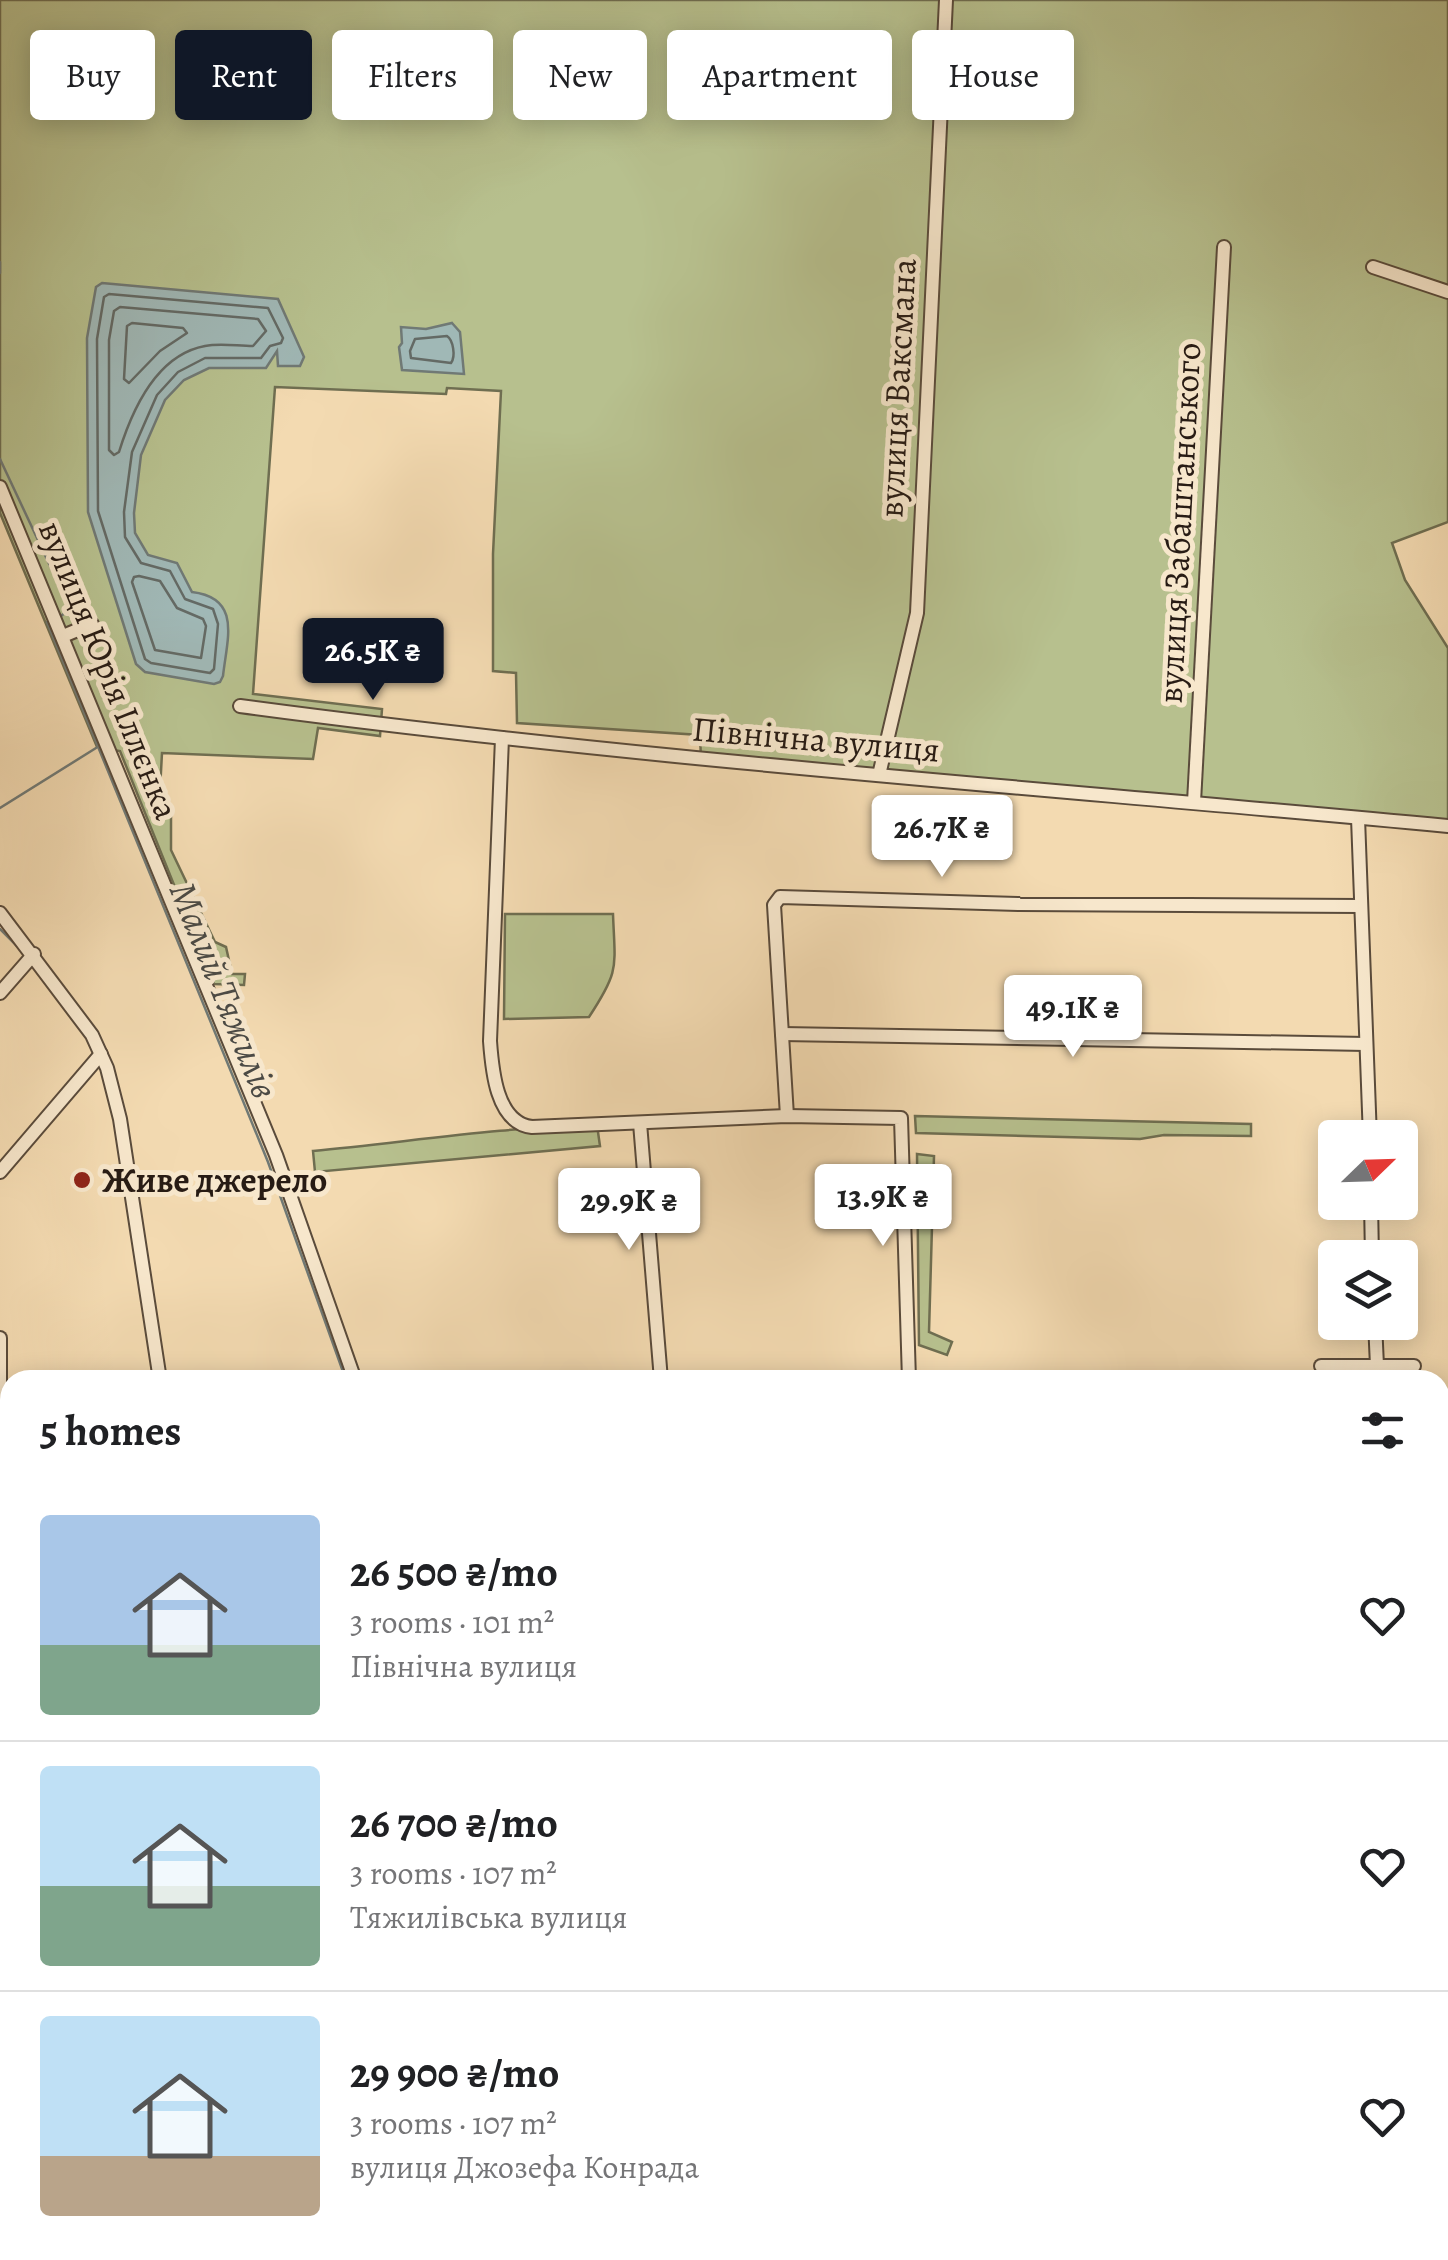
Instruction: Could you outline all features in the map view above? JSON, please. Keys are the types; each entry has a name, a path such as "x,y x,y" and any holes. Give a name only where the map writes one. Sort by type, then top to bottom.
{"street":[{"name":"вулиця Ваксмана","path":"879,775 917,612 946,0"},
{"name":"вулиця Забаштанського","path":"1194,802 1224,247"},
{"path":"1373,267 1448,292"},
{"name":"вулиця Юрія Іллєнка","path":"0,486 276,1155 351,1370"},
{"path":"63,636 92,624"},
{"name":"Північна вулиця","path":"240,706 502,738 1448,826"},
{"path":"502,738 490,1041 502,1102 510,1116 522,1126 787,1116 901,1118 909,1370"},
{"path":"1358,818 1369,1120"},
{"path":"787,1116 774,905 780,897 1020,904 1361,906"},
{"path":"0,914 34,954 102,1054 120,1119 158,1370"},
{"path":"0,993 34,954"},
{"path":"782,1034 1366,1044"},
{"path":"0,1172 102,1054"},
{"path":"640,1123 660,1370"},
{"path":"0,1338 0,1394"},
{"path":"1376,1340 1377,1366"},
{"path":"1321,1366 1414,1366"}],"green space":[{"path":"0,0 1448,0 1448,522 1392,543 1405,580 1448,648 1448,826 701,759 700,735 517,723 516,673 493,671 493,554 501,391 447,388 446,394 275,387 253,694 382,709 380,736 318,728 313,759 162,753 160,790 171,808 171,850 215,942 226,947 232,974 245,974 244,985 214,984 120,751 97,747 0,513"},
{"path":"505,914 613,914 611,978 589,1017 504,1019"},
{"path":"915,1116 1251,1124 1251,1136 1164,1135 1140,1139 916,1133"},
{"path":"597,1125 600,1146 315,1172 313,1151"},
{"path":"917,1154 934,1156 929,1332 952,1342 947,1355 919,1345"}],"water":[{"path":"102,283 278,299 304,357 300,366 278,366 277,351 266,368 209,368 184,380 165,400 141,455 135,533 148,555 177,563 192,592 208,596 225,611 228,635 223,676 214,684 145,672 136,664 88,512 87,338 96,287"},
{"path":"452,323 460,332 464,374 402,370 401,327 426,329"}],"waterway":[{"name":"Малий Тяжилів","path":"0,262 0,273"},
{"name":"Малий Тяжилів","path":"0,459 67,602 66,612 61,616"},
{"name":"Малий Тяжилів","path":"47,622 268,1162 342,1370"},
{"path":"0,808 96,748"},
{"path":"0,929 17,946"}],"place":[{"name":"Живе джерело","path":"82,1180"}]}
